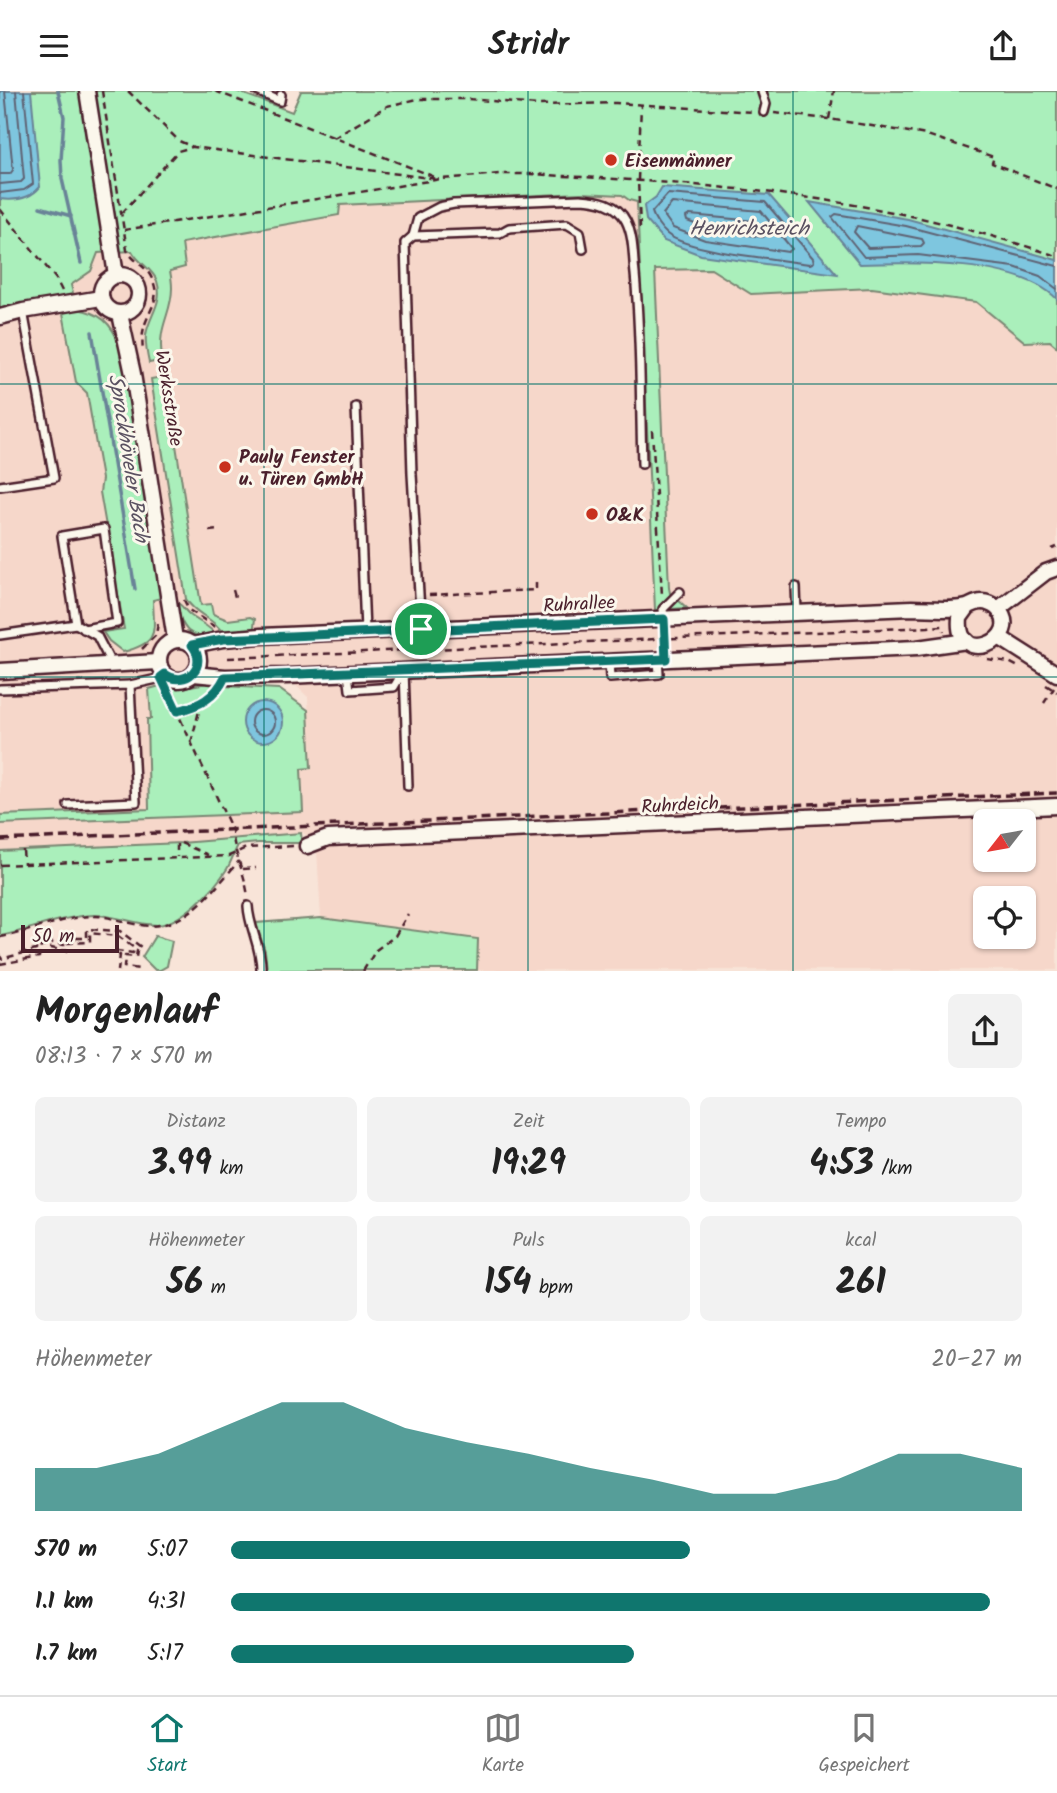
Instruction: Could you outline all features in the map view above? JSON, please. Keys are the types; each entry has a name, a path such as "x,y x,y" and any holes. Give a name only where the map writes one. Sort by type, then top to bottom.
{"street":[{"path":"87,91 117,275"},
{"path":"117,275 129,277 138,286 140,293 132,310 120,314 107,309 101,298 104,283 117,275"},
{"path":"0,317 101,298"},
{"name":"Werksstraße","path":"120,314 133,374 175,639"},
{"path":"0,671 112,666 161,671 179,680 194,674 225,677 348,673 917,648 967,641 984,646 999,637 1003,625 999,609 1046,572 1057,568"},
{"name":"Ruhrallee","path":"192,645 223,639 365,631 968,607 974,603 985,602 999,609"},
{"path":"967,641 961,634 959,625 960,618 968,607"},
{"path":"999,637 1056,685"},
{"path":"161,671 162,647 175,639 185,640 196,649 199,661 194,674"},
{"name":"Ruhrdeich","path":"307,846 328,838 1057,806"}],"lane":[{"path":"257,91 280,101 281,95"},
{"path":"762,92 766,104 764,113"},
{"path":"421,629 412,474 405,243 413,236 418,218 447,205 580,199 597,200 613,206 625,219 631,237 638,305 642,464"},
{"path":"413,236 500,233 509,228 567,224 580,232 583,249"},
{"path":"0,486 54,478 23,311"},
{"path":"356,407 365,631"},
{"path":"76,624 62,536 104,529 117,623 84,629"},
{"path":"796,587 797,613"},
{"path":"664,619 663,609 680,592"},
{"path":"0,635 76,624 97,636 112,666"},
{"path":"404,670 408,786"},
{"path":"0,689 130,685 161,671"},
{"path":"68,804 136,802 130,685"},
{"path":"248,906 261,971"}],"path":[{"name":"Werksstraße","path":"102,91 127,250 151,276 155,290 156,302 142,338 145,361"},
{"path":"128,91 179,141 193,147 441,179"},
{"path":"215,91 441,179"},
{"path":"829,119 834,91"},
{"path":"334,138 387,106 418,99 468,99 538,105 616,103 764,113 829,119 939,139 994,157 992,163 1057,189"},
{"path":"639,202 641,106"},
{"path":"122,213 178,152 193,147"},
{"path":"124,230 441,179 500,174 638,180 729,187 814,198 898,213 1057,256"},
{"path":"0,209 30,244 63,291"},
{"path":"209,531 220,530"},
{"path":"1052,549 1057,547"},
{"path":"418,595 536,590 536,578"},
{"path":"233,590 235,597"},
{"path":"177,711 201,703 216,692 225,677 228,658 223,639 207,620 189,610 183,597"},
{"path":"662,659 664,619"},
{"name":"Ruhrallee","path":"228,658 943,627 948,643"},
{"path":"987,659 1009,662 1020,668"},
{"path":"161,671 232,830 235,853 243,869 248,906"},
{"path":"1042,682 1056,685"},
{"path":"1044,703 1057,682"},
{"path":"191,743 201,703"},
{"path":"177,857 179,843 212,856"},
{"path":"0,865 212,856 263,845 307,846"},
{"path":"23,850 24,864"},
{"path":"0,937 93,916 140,925 168,924 184,917 197,906 239,861"},
{"path":"243,869 257,868"},
{"path":"363,971 376,950 395,936 408,914"},
{"path":"89,938 87,929 120,931 141,947 135,953"},
{"path":"118,936 120,931"},
{"path":"89,938 90,933 118,936 134,948 136,957 125,956 124,967"},
{"path":"1,959 36,950 38,940 66,951 66,940 89,938"},
{"path":"0,954 1,964 40,957 42,943"},
{"path":"33,951 34,956"},
{"path":"135,953 117,951 116,955 120,955 118,969 140,968 140,971"}],"shaded area":[{"path":"581,193 622,195 637,202 655,610 686,607 670,593 669,588 654,270 711,269 751,294 872,288 976,302 1025,342 1050,341 1057,347 1057,970 477,970 478,938 321,918 317,850 304,833 181,843 0,851 0,310 60,297 94,252 340,214 339,205","holes":["293,683 308,697 310,768 301,769 183,713 208,704 224,686"]}],"green space":[{"path":"0,91 236,91 292,112 301,91 1057,91 1057,347 1050,341 1025,342 976,302 872,288 751,294 711,269 655,270 669,588 670,593 687,608 655,610 637,202 622,195 581,193 340,205 339,215 182,243 185,267 170,271 171,297 161,337 162,357 159,361 149,363 146,335 159,296 157,281 132,251 98,253 91,271 71,285 77,309 104,320 113,330 120,345 161,598 153,600 154,628 149,640 123,652 109,641 103,632 124,629 100,492 102,479 87,393 76,382 60,297 0,310"},
{"path":"162,377 166,381 201,605 211,604 213,614 228,620 250,617 255,619 253,633 224,635 216,624 194,609 186,599 151,379"},
{"path":"178,603 217,636 199,636 188,631 178,613 175,604"},
{"path":"219,681 202,699 179,706 170,687 179,688"},
{"path":"160,686 174,714 203,706 224,686 279,689 308,710 311,768 301,769 303,812 0,824 0,815 149,809 149,689"},
{"path":"301,833 302,843 238,845 227,869 214,886 187,912 166,923 149,925 94,915 0,936 0,851 181,843"},
{"path":"321,918 478,939 477,970 267,970 265,951 256,923"},
{"path":"155,936 172,941 167,966 160,970 155,970 142,957"}],"water":[{"path":"0,91 31,91 40,187 27,197 0,199"},
{"name":"Henrichsteich","path":"662,187 769,195 837,274 701,255 664,241 646,220 644,206 656,197"},
{"name":"Henrichsteich","path":"809,202 908,219 1057,260 1057,299 1040,286 992,270 935,264 860,264"},
{"path":"263,702 277,708 283,722 277,736 263,742 249,736 243,722 249,708"}],"waterway":[{"name":"Sprockhöveler Bach","path":"58,91 64,117 62,179 81,263"},
{"path":"40,207 71,216"},
{"name":"Sprockhöveler Bach","path":"92,332 135,589"}],"railway":[{"path":"0,840 1057,793"}],"place":[{"name":"Eisenmänner","path":"611,160"},
{"name":"Pauly Fenster u. Türen GmbH","path":"225,467"},
{"name":"O&K","path":"592,514"}],"route":[{"path":"664,619 666,659 225,677 209,698 177,711 161,677 165,674 171,679 179,680 194,674 199,661 192,645 200,643 261,636 421,629 664,619"}]}
